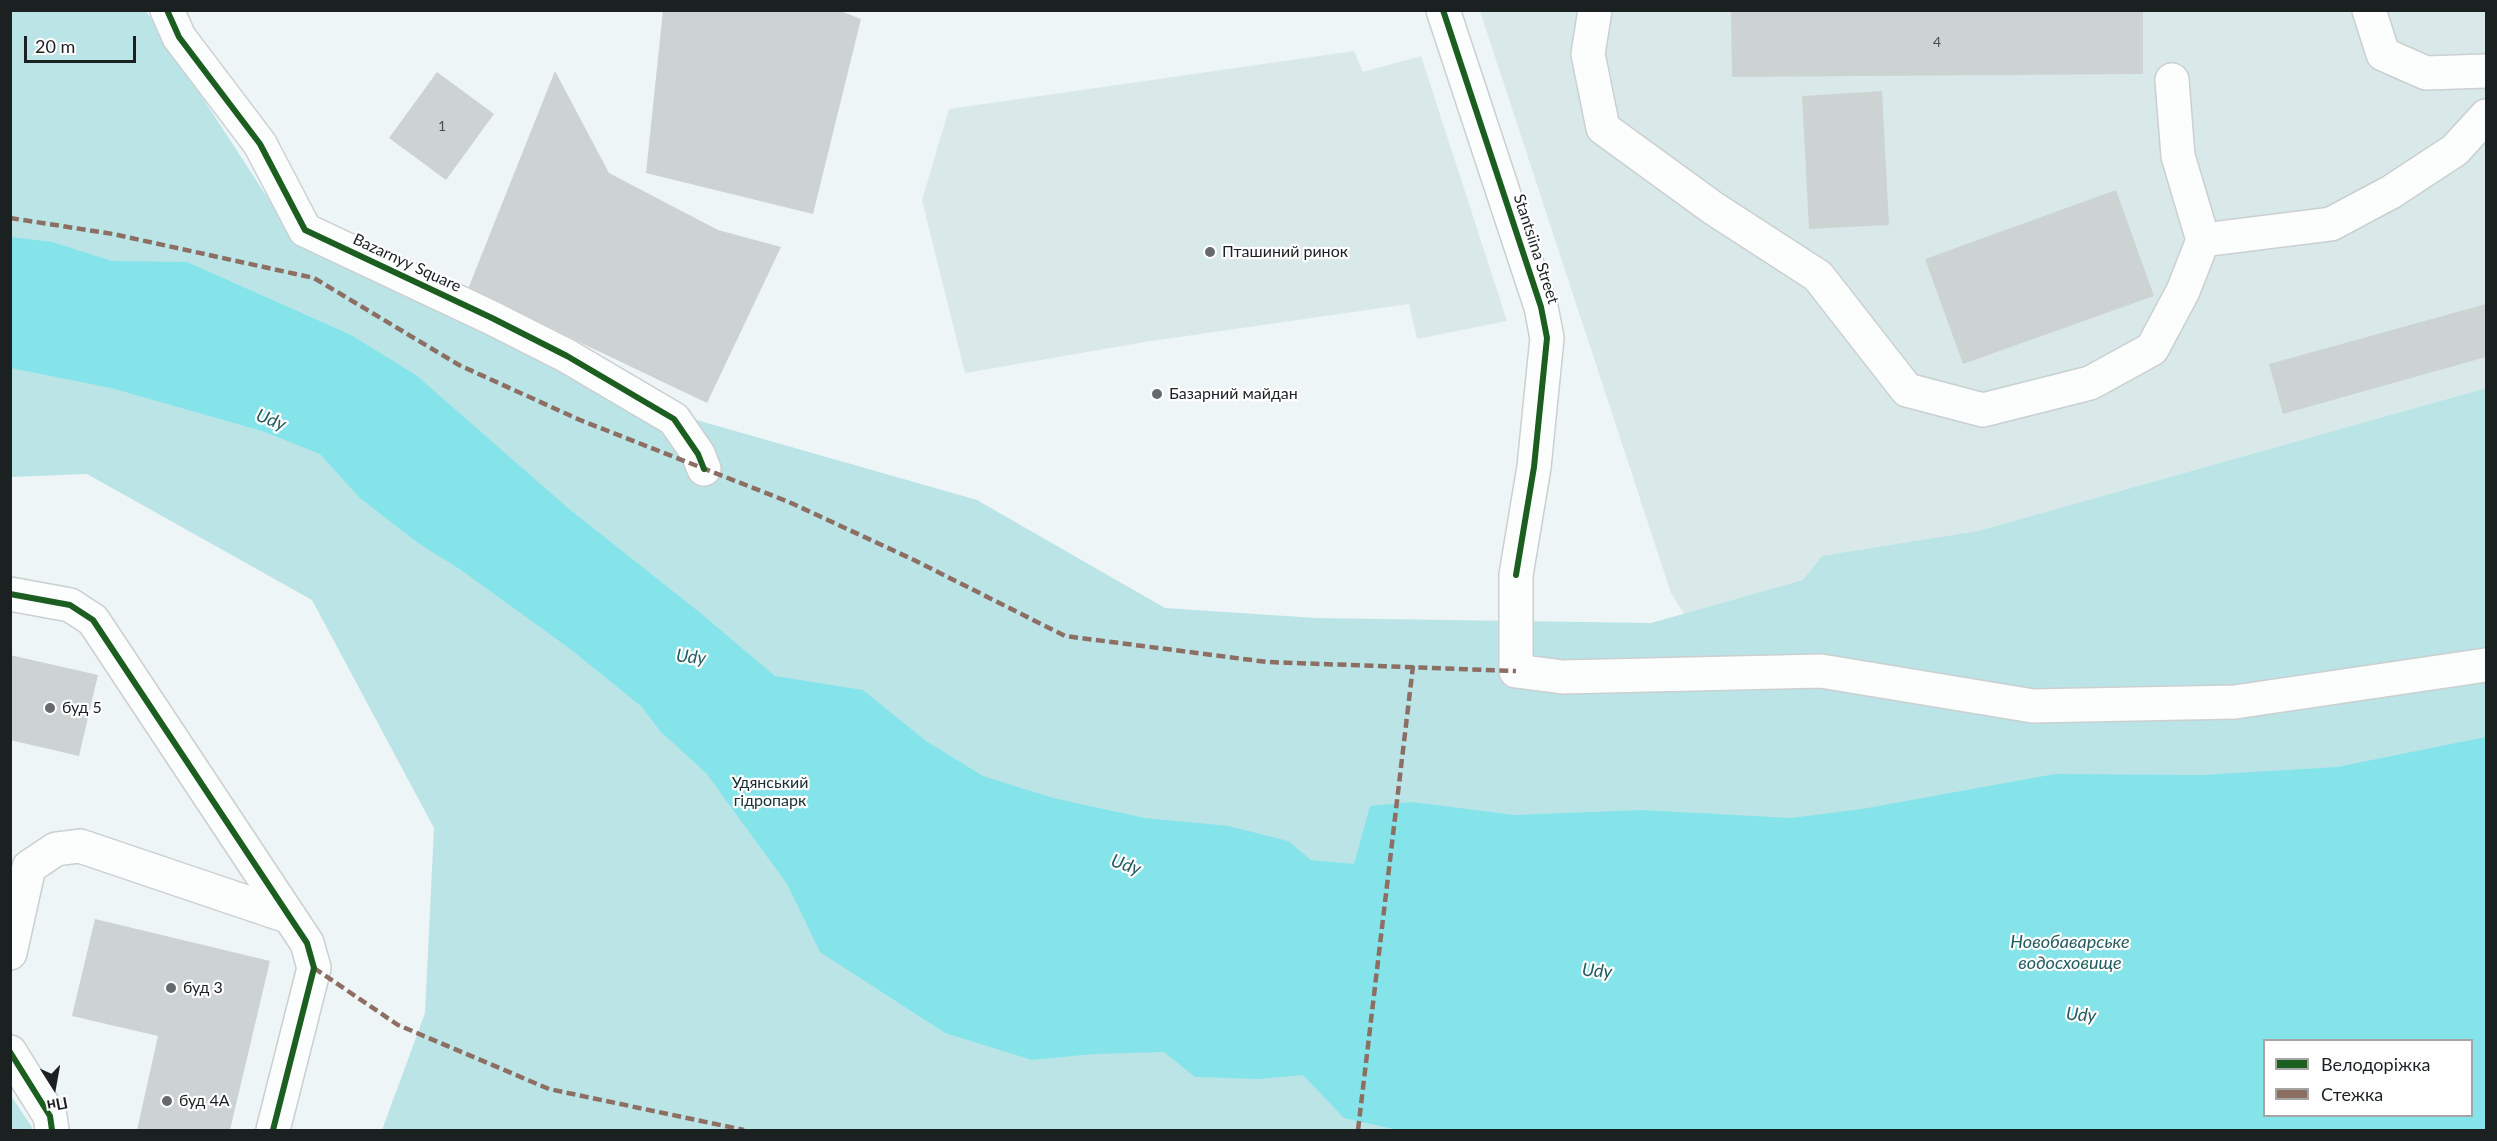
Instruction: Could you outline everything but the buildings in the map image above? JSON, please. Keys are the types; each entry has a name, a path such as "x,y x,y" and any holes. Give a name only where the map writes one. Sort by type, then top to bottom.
{"street":[{"name":"Bazarnyy Square","path":"167,10 179,37 260,144 305,230 567,356 674,418 698,454 704,469"},
{"name":"Stantsiina Street","path":"1443,10 1541,307 1547,338 1534,467 1516,575 1516,671 1563,677 1821,671 2033,706 2235,702 2487,665"},
{"path":"1595,10 1588,54 1603,128 1713,208 1818,276 1907,390 1983,410 2090,383 2152,349 2183,291 2203,240 2178,156 2172,80"},
{"path":"2369,10 2383,54 2426,73 2487,70"},
{"path":"2203,240 2331,224 2391,192 2455,150 2487,116"},
{"path":"10,594 70,605 93,620 307,942 314,968 273,1131"},
{"path":"12,937 29,867 56,849 80,846 290,917"},
{"path":"10,1052 50,1116 52,1131"}],"shaded area":[{"path":"1480,11 2486,11 2486,388 1684,614 1671,593"},
{"name":"Пташиний ринок","path":"1354,51 1363,72 1421,56 1507,321 1417,339 1409,304 1145,342 965,373 922,200 949,109"}],"green space":[{"name":"Удянський гідропарк","path":"10,11 146,11 299,246 693,419 977,500 1165,608 1316,618 1651,623 1803,580 1822,556 1978,531 2486,388 2486,1130 382,1130 425,1013 434,828 312,600 87,474 11,477"},
{"path":"11,1096 32,1127 31,1130 11,1130"}],"water":[{"path":"11,237 52,242 112,261 187,262 351,335 416,375 569,509 698,611 775,676 863,690 926,741 983,776 1053,798 1145,818 1229,826 1288,841 1311,860 1354,864 1370,806 1412,802 1514,815 1642,810 1791,818 1862,809 2055,774 2203,775 2337,767 2486,737 2486,1130 1398,1130 1344,1118 1303,1075 1259,1079 1195,1077 1164,1052 1094,1054 1032,1060 945,1033 820,952 787,884 706,773 660,731 642,707 569,648 461,570 418,543 360,498 320,454 262,431 111,388 11,368"}],"marked path":[{"path":"10,218 113,234 314,278 459,365 580,420 789,502 914,560 1065,636 1267,662 1516,671"},
{"path":"1358,1130 1413,666"},
{"path":"314,968 398,1025 549,1089 744,1130"}],"cycle path":[{"path":"167,10 179,37 260,144 305,230 567,356 674,419 698,454 704,469"},
{"path":"1443,10 1541,307 1547,338 1534,467 1516,575"},
{"path":"10,594 70,605 93,620 307,943 314,968 273,1130"},
{"path":"10,1052 50,1116 52,1130"}],"place":[{"name":"Пташиний ринок","path":"1210,252"},
{"name":"Базарний майдан","path":"1157,394"},
{"name":"буд 5","path":"50,708"},
{"name":"буд 3","path":"171,988"},
{"name":"буд 4А","path":"167,1101"}],"water label":[{"name":"Udy","path":"271,420"},
{"name":"Udy","path":"691,657"},
{"name":"Udy","path":"1126,865"},
{"name":"Новобаварське водосховище","path":"2070,952"},
{"name":"Udy","path":"1597,971"},
{"name":"Udy","path":"2081,1015"}]}
